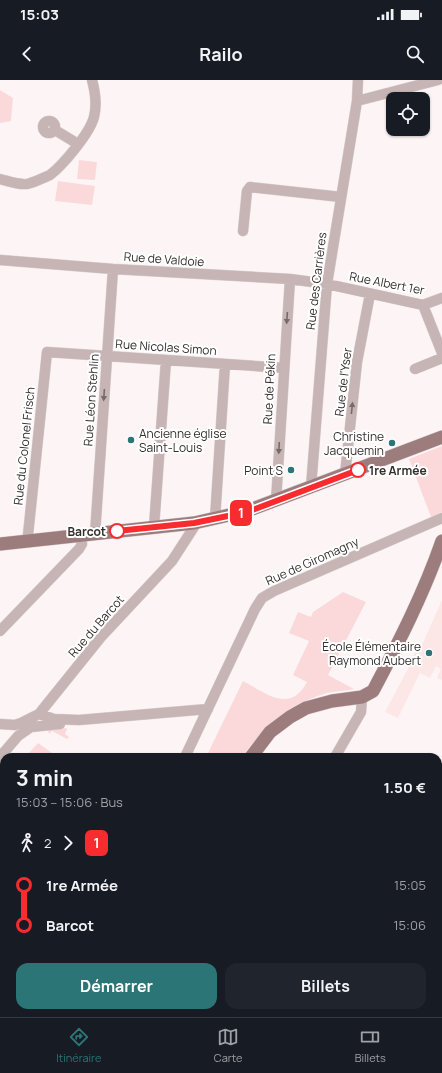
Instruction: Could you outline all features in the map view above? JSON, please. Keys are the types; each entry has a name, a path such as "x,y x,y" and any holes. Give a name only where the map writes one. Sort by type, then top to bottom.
{"main road":[{"path":"0,544 194,523 247,512 442,437"},
{"path":"253,753 270,732 290,717 306,708 332,701 362,697 373,691 402,635 430,573 442,541"}],"street":[{"path":"0,179 15,183 27,184 50,175 78,144 91,125 95,103 92,80"},
{"name":"Rue des Carrières","path":"311,487 327,284 357,100 358,80"},
{"path":"357,100 438,80"},
{"path":"55,130 78,144"},
{"path":"243,231 247,191 250,187 341,197"},
{"name":"Rue de Valdoie","path":"0,260 113,269 290,279 327,284"},
{"name":"Rue Léon Stehlin","path":"95,534 113,269"},
{"name":"Rue de Pékin","path":"276,501 290,279"},
{"name":"Rue Albert 1er","path":"327,284 423,305 442,298"},
{"name":"Rue de l'Yser","path":"345,474 357,362 370,294"},
{"path":"423,305 442,353"},
{"name":"Rue Nicolas Simon","path":"47,352 284,368"},
{"name":"Rue du Colonel Frisch","path":"29,542 28,535 47,352"},
{"path":"415,369 442,358"},
{"path":"154,527 166,360"},
{"path":"215,519 225,364"},
{"name":"Rue de Giromagny","path":"208,709 255,609 262,598 274,591 442,518"},
{"name":"Rue du Barcot","path":"0,724 18,724 39,714 102,637 172,561 194,527 194,523"},
{"path":"0,631 80,549 82,544 81,535"},
{"path":"337,753 361,712 362,697"},
{"path":"38,725 35,719 39,714 54,719 79,720 208,709"},
{"path":"187,753 208,709"},
{"path":"3,753 18,736 31,727 38,725 64,724 79,720"},
{"path":"18,724 16,727 18,736"},
{"path":"0,728 8,730 18,736"}],"shaded area":[{"path":"0,90 13,98 11,121 0,123"},
{"path":"79,160 97,162 95,180 77,179"},
{"path":"58,181 95,186 92,205 55,201"},
{"path":"442,446 442,512 431,517 409,459"},
{"path":"343,592 366,602 328,675 354,689 327,693 314,697 290,710 268,727 245,753 208,753 243,681 277,698 285,699 293,697 300,692 307,682 293,675 309,641 289,633 298,612 311,617 313,612"},
{"name":"École Élémentaire Raymond Aubert","path":"442,600 442,680 437,678 441,669 436,666 430,678 420,673 398,718 385,712 420,644 422,645"},
{"path":"66,728 65,734 69,737 67,739 52,731 49,734 48,730"},
{"path":"38,743 52,753 29,753"}],"bus line":[{"name":"1","path":"117,531 194,523 247,512 358,470"}],"place":[{"name":"Ancienne église Saint-Louis","path":"131,440"},
{"name":"Christine Jacquemin","path":"392,443"},
{"name":"Point S","path":"291,470"},
{"name":"1re Armée","path":"358,470"},
{"name":"Barcot","path":"117,531"},
{"name":"École Élémentaire Raymond Aubert","path":"429,653"}]}
